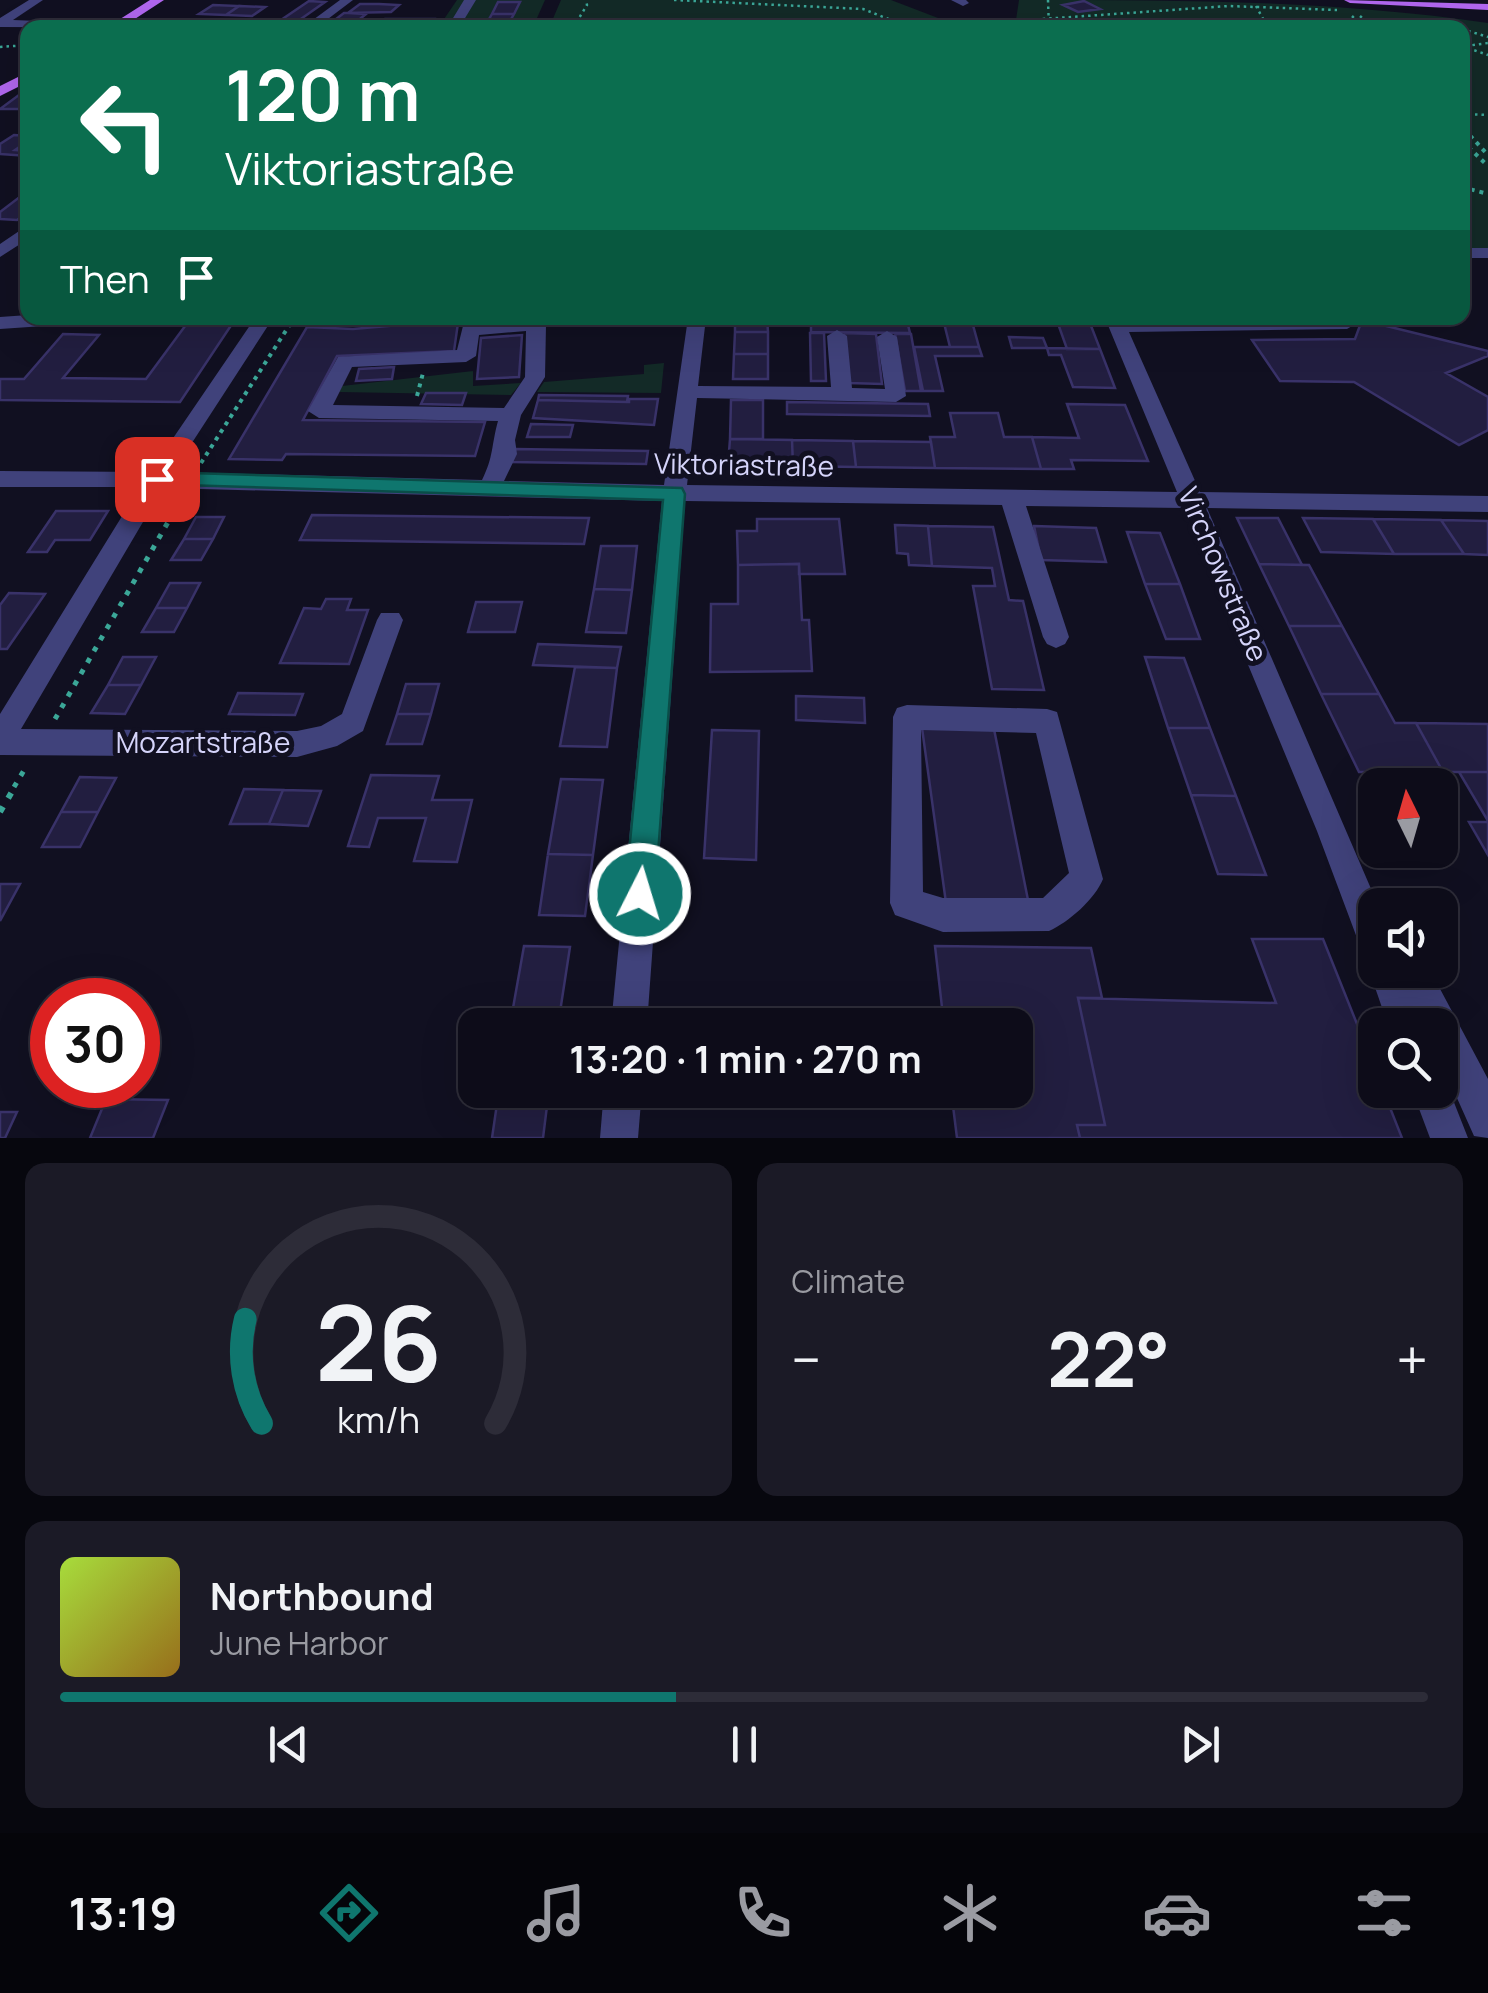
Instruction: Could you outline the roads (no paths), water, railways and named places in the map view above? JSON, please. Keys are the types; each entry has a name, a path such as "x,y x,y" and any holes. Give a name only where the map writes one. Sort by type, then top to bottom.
{"main road":[{"path":"124,20 158,0"},
{"path":"1353,3 1488,7"},
{"path":"1353,3 1488,19"}],"street":[{"path":"0,24 36,0"},
{"path":"319,20 346,0"},
{"path":"0,252 20,236"},
{"name":"Mozartstraße","path":"259,325 157,479 0,740 296,744 327,738 353,722 390,620"},
{"path":"490,482 506,454 504,440 510,415 536,377 536,325 470,330 466,356 345,361 319,411 510,415"},
{"path":"630,1008 674,494 697,325"},
{"name":"Virchowstraße","path":"1117,325 1358,897"},
{"path":"836,336 841,390"},
{"path":"688,388 841,390 896,396 887,337"},
{"name":"Viktoriastraße","path":"0,478 490,482 674,494 1488,504"},
{"path":"1012,499 1029,566 1056,637"},
{"path":"906,717 1047,721 1088,879 1049,914 942,915 907,903 906,717"},
{"name":"Virchowstraße","path":"1333,831 1365,888"},
{"path":"1420,988 1460,1058 1488,1122"},
{"path":"619,1138 622,1108"},
{"path":"1437,1108 1448,1138"}]}
